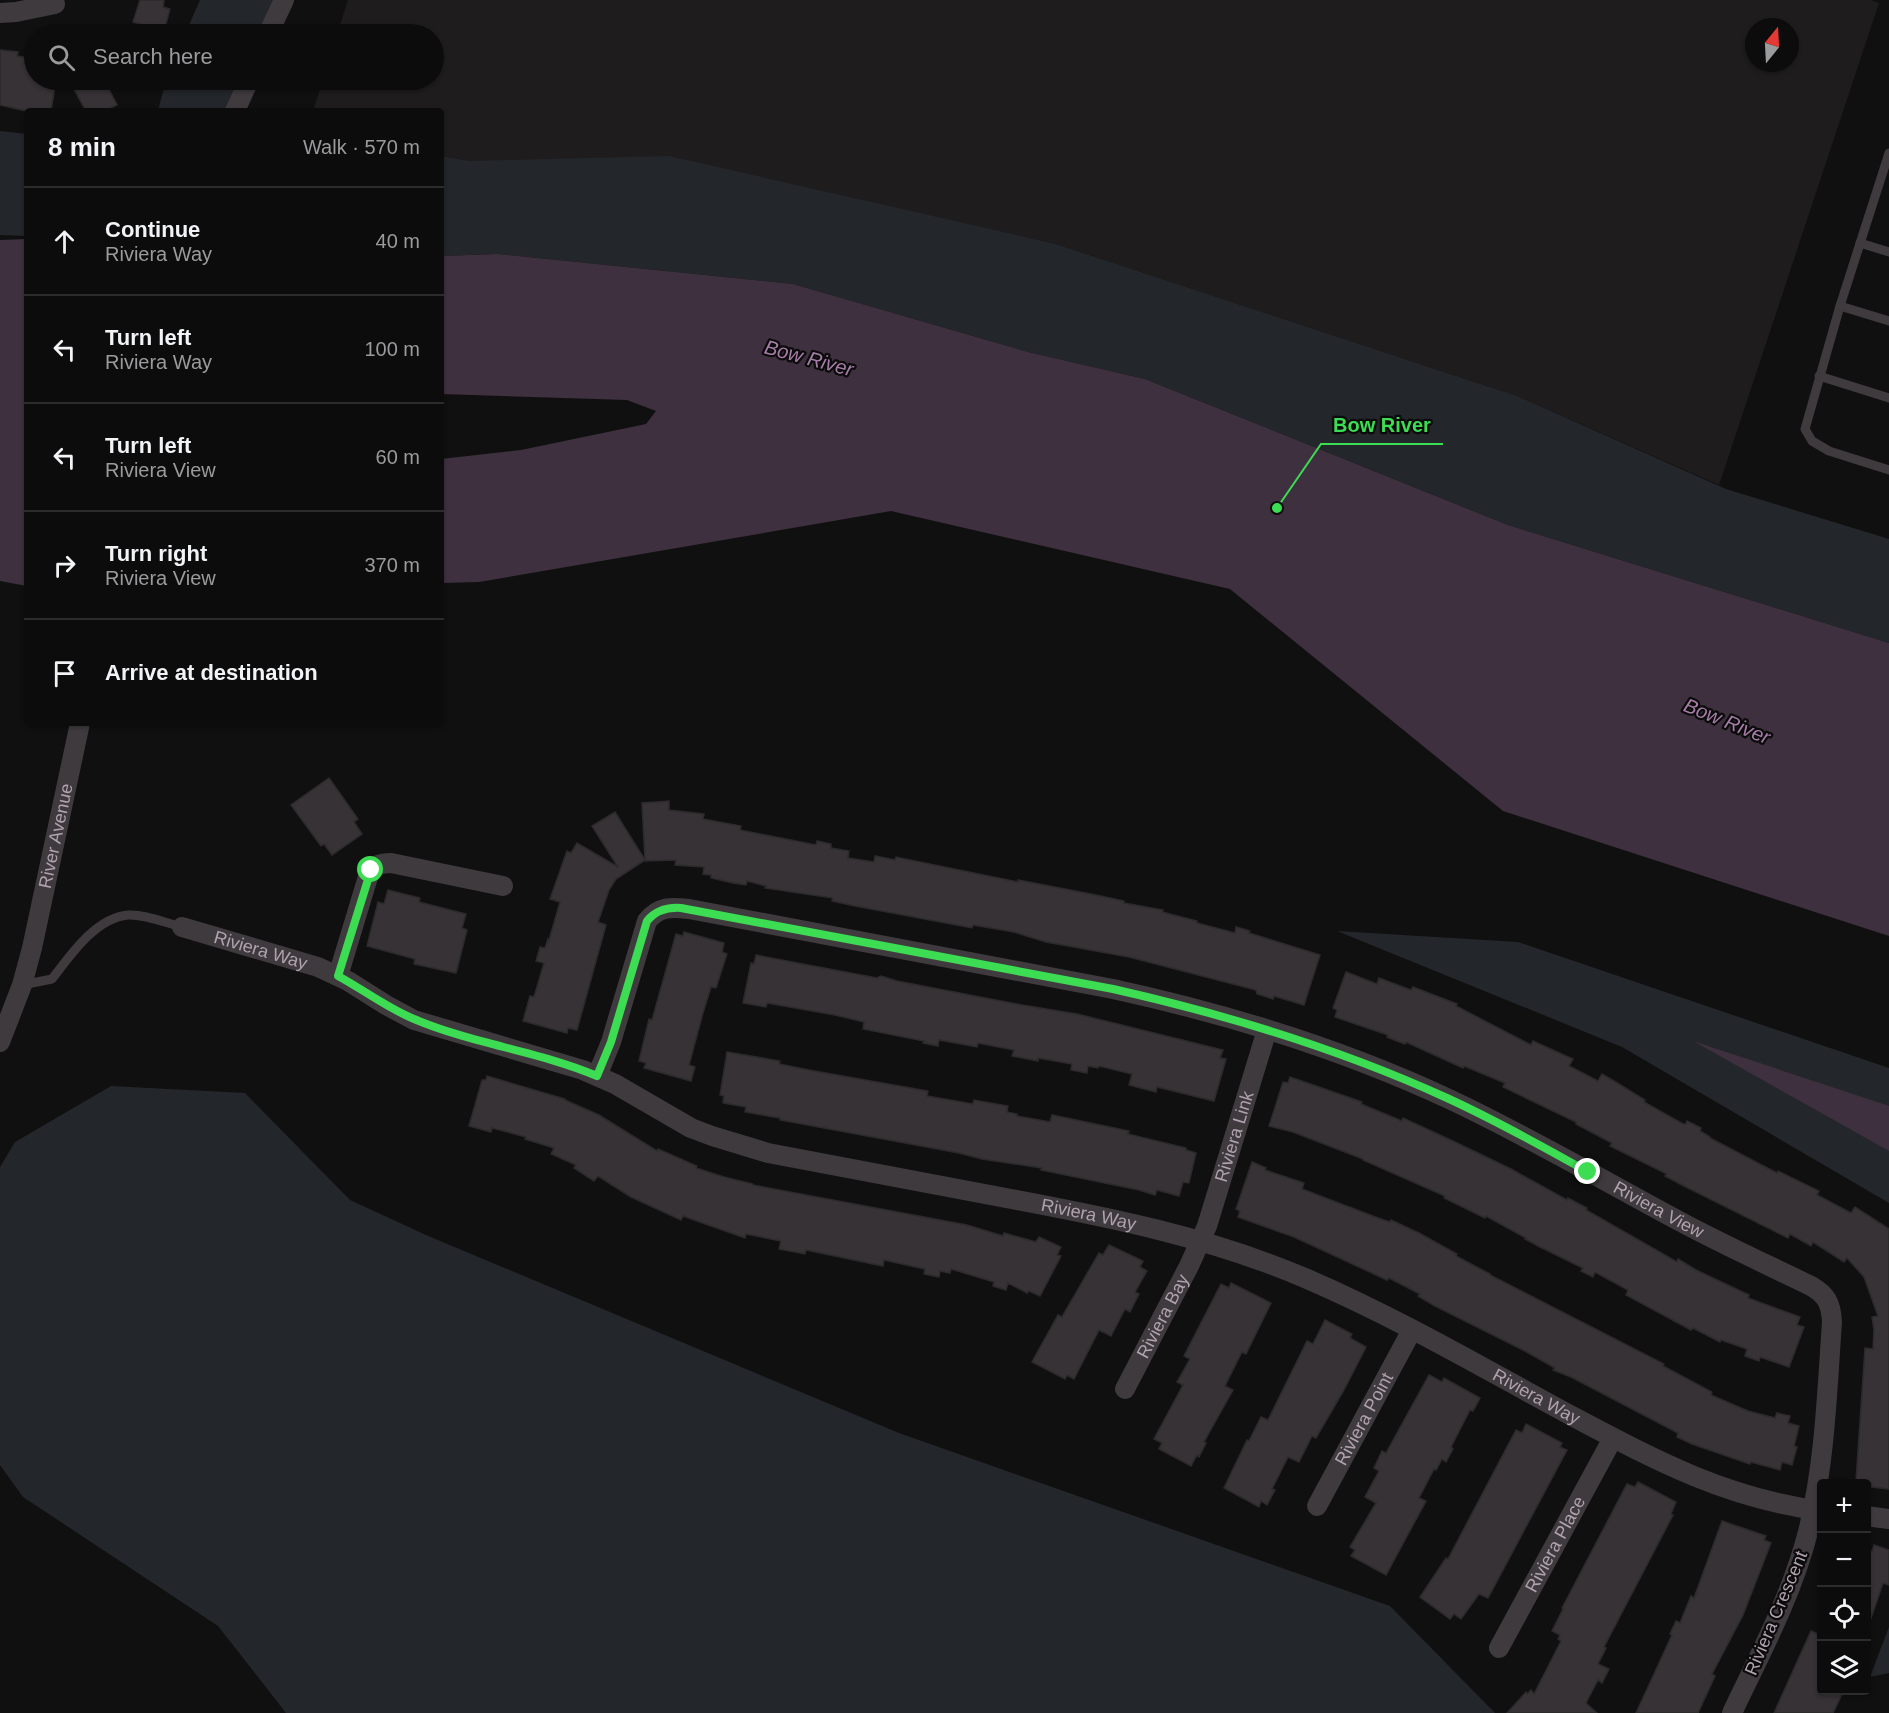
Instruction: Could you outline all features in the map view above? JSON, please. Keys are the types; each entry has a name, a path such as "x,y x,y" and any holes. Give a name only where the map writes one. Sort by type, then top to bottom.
{"street":[{"path":"273,24 284,0"},
{"path":"0,13 56,4"},
{"path":"236,108 244,90"},
{"name":"River Avenue","path":"0,1042 22,985 32,948 79,726"},
{"path":"338,976 368,877 376,866 391,863 503,886"},
{"name":"Riviera View","path":"597,1076 611,1042 647,921 657,911 672,907 1113,989 1175,1003 1267,1030 1362,1062 1446,1098 1536,1143 1683,1223 1820,1291 1827,1298 1832,1322 1820,1479"},
{"name":"Riviera Way","path":"182,927 298,960 338,976 414,1020 569,1065 597,1076 691,1128 712,1136 768,1153 1104,1216 1201,1242 1303,1277 1376,1311 1687,1475 1729,1491 1772,1503 1817,1510"},
{"name":"Riviera Link","path":"1201,1242 1267,1030"},
{"name":"Riviera Bay","path":"1125,1389 1201,1242"},
{"name":"Riviera Point","path":"1317,1506 1412,1330"},
{"name":"Riviera Place","path":"1499,1648 1613,1438"},
{"name":"Riviera Crescent","path":"1732,1713 1783,1604 1817,1510"},
{"path":"1871,1517 1889,1519"}],"lane":[{"path":"1889,153 1886,169 1840,306 1804,429 1812,441 1829,451 1889,470"},
{"path":"1860,243 1889,252"},
{"path":"1840,306 1889,321"},
{"path":"1820,376 1889,398"},
{"path":"22,985 52,979 85,937 117,917 137,916 182,927"}],"shaded area":[{"path":"200,0 284,0 273,24 189,24"},
{"path":"348,0 1871,0 1879,3 1719,485 1517,396 1056,244 925,215 444,157 444,108 314,108 320,90 444,90 444,24 340,24"},
{"path":"163,90 244,90 236,108 159,108"},
{"path":"0,131 24,134 24,236 0,235"},
{"path":"669,156 1056,244 1517,396 1726,489 1889,539 1889,643 1508,525 1145,379 1028,352 793,284 497,254 444,256 444,157 470,161"},
{"path":"1337,931 1518,942 1889,1068 1889,1203 1622,1047"},
{"path":"111,1086 245,1093 350,1200 426,1235 899,1433 1390,1606 1495,1713 286,1713 218,1626 23,1497 0,1465 0,1167 15,1142"},
{"path":"1889,1627 1889,1673 1871,1677"}],"water":[{"path":"24,239 24,585 0,581 0,240"},
{"path":"497,254 793,284 1028,352 1145,379 1508,525 1889,643 1889,936 1503,811 1230,589 891,511 479,582 444,583 444,459 521,450 646,424 656,411 627,400 444,394 444,256"},
{"path":"1693,1041 1889,1106 1889,1151"}],"building":[{"path":"140,0 164,0 163,7 170,9 166,24 133,22"},
{"path":"0,50 18,52 17,56 24,57 24,90 54,90 51,108 24,108 24,111 0,105"},
{"path":"74,90 109,90 117,105 111,108 84,108"},
{"path":"329,778 358,819 354,822 362,834 332,855 324,844 321,846 291,805"},
{"path":"669,801 669,810 704,814 703,819 741,826 740,830 816,845 817,841 831,844 831,848 849,851 848,858 874,862 875,856 895,860 896,857 1124,901 1124,903 1163,910 1162,912 1235,933 1236,927 1320,955 1304,1005 1274,996 1273,999 1257,994 1256,990 1129,957 1046,942 1014,932 973,925 972,928 855,906 832,901 833,898 765,888 766,886 747,881 746,885 733,883 703,874 704,867 675,865 676,860 645,861 642,803"},
{"path":"615,812 645,860 616,879 609,890 598,922 606,925 577,1030 568,1028 567,1033 523,1021 530,996 534,997 544,963 536,961 540,947 545,948 549,940 560,902 550,899 567,851 571,853 577,843 618,867 592,826"},
{"path":"388,890 420,898 419,902 466,914 462,928 467,930 456,973 414,964 415,959 367,946 378,902 384,904"},
{"path":"684,932 724,943 722,952 727,954 716,988 711,987 703,1013 689,1065 695,1067 691,1081 644,1068 646,1063 639,1061 649,1019 652,1020 676,934 683,936"},
{"path":"756,955 877,978 881,976 897,981 1077,1014 1223,1050 1220,1058 1226,1059 1214,1101 1157,1087 1156,1092 1129,1085 1132,1074 1099,1066 1098,1068 1088,1066 1087,1073 1071,1070 1072,1064 1012,1056 1014,1050 978,1043 977,1047 939,1040 938,1046 923,1043 924,1041 863,1029 864,1022 835,1015 767,1003 766,1007 743,1003 751,963 754,964"},
{"path":"1346,972 1377,984 1379,978 1411,990 1413,987 1457,1004 1456,1006 1531,1045 1533,1041 1573,1059 1569,1066 1598,1081 1602,1074 1683,1124 1687,1121 1701,1128 1700,1131 1710,1138 1777,1173 1778,1171 1819,1191 1817,1195 1851,1213 1855,1207 1889,1229 1889,1489 1871,1487 1871,1479 1856,1479 1865,1348 1873,1349 1872,1317 1878,1316 1864,1277 1847,1258 1844,1262 1813,1242 1811,1246 1790,1234 1788,1238 1610,1146 1612,1143 1576,1122 1503,1087 1505,1083 1464,1066 1463,1068 1406,1042 1405,1044 1387,1037 1388,1035 1335,1017 1337,1010 1333,1008"},
{"path":"727,1052 780,1061 779,1064 809,1070 928,1091 927,1096 973,1104 974,1100 1008,1106 1007,1112 1017,1114 1017,1116 1050,1122 1052,1115 1129,1131 1128,1134 1186,1148 1196,1153 1189,1183 1183,1182 1179,1196 1157,1190 1155,1195 1041,1170 1042,1168 982,1159 745,1112 746,1107 723,1103 724,1096 720,1095"},
{"path":"487,1076 565,1099 599,1115 657,1151 658,1149 697,1166 696,1168 724,1177 753,1185 967,1225 1003,1236 1004,1233 1036,1242 1039,1237 1061,1247 1057,1255 1061,1256 1040,1296 1029,1291 1027,1293 1008,1283 1006,1290 993,1286 994,1282 951,1269 950,1273 940,1271 939,1277 924,1274 925,1269 884,1260 883,1266 806,1250 805,1254 779,1249 781,1241 746,1234 745,1238 683,1216 681,1220 631,1197 598,1176 594,1181 574,1168 576,1165 551,1154 554,1148 525,1139 526,1137 492,1128 491,1132 469,1126 482,1080 486,1080"},
{"path":"1290,1077 1362,1102 1361,1104 1402,1121 1403,1118 1455,1142 1587,1208 1586,1210 1677,1262 1678,1259 1749,1295 1748,1298 1800,1317 1797,1325 1804,1327 1789,1367 1760,1357 1759,1361 1745,1356 1747,1349 1721,1340 1720,1342 1693,1328 1691,1330 1626,1295 1628,1290 1595,1272 1593,1277 1581,1271 1583,1268 1538,1246 1486,1216 1485,1218 1444,1198 1445,1196 1363,1159 1293,1132 1269,1126 1283,1082 1288,1083"},
{"path":"1252,1162 1266,1168 1265,1170 1304,1183 1302,1189 1378,1218 1390,1222 1391,1220 1419,1233 1490,1275 1664,1364 1663,1366 1712,1392 1711,1395 1748,1411 1775,1418 1777,1413 1790,1416 1788,1423 1799,1426 1792,1465 1782,1462 1780,1470 1751,1462 1750,1464 1692,1444 1677,1437 1678,1433 1571,1377 1553,1370 1555,1368 1525,1351 1435,1306 1418,1296 1420,1294 1389,1278 1387,1280 1294,1237 1238,1217 1240,1211 1236,1209"},
{"path":"1109,1245 1143,1261 1140,1267 1147,1271 1135,1292 1139,1294 1130,1312 1125,1309 1111,1336 1099,1330 1074,1379 1067,1375 1065,1379 1032,1362 1058,1315 1062,1317 1099,1253 1103,1255"},
{"path":"1231,1283 1271,1303 1246,1354 1242,1352 1225,1386 1233,1390 1204,1442 1206,1443 1199,1457 1197,1455 1191,1466 1159,1449 1162,1443 1154,1439 1183,1385 1177,1382 1190,1359 1184,1356 1221,1284 1229,1288"},
{"path":"1325,1320 1352,1334 1350,1338 1366,1347 1316,1438 1312,1436 1299,1462 1288,1457 1272,1489 1275,1490 1267,1505 1261,1501 1259,1507 1224,1488 1247,1440 1249,1441 1261,1417 1268,1420 1307,1341 1313,1344"},
{"path":"1429,1375 1442,1382 1444,1378 1480,1398 1473,1411 1470,1410 1446,1462 1442,1459 1436,1470 1434,1469 1419,1498 1426,1501 1386,1575 1351,1556 1355,1550 1350,1547 1376,1503 1365,1497 1379,1471 1374,1468 1382,1451 1386,1453"},
{"path":"1526,1424 1562,1443 1560,1447 1567,1450 1488,1598 1479,1594 1461,1619 1454,1614 1450,1619 1420,1597 1446,1558 1448,1559 1516,1430 1522,1433"},
{"path":"1638,1482 1676,1502 1671,1514 1673,1515 1604,1647 1606,1648 1598,1664 1609,1669 1602,1683 1598,1680 1586,1703 1597,1713 1507,1713 1526,1692 1527,1694 1531,1690 1534,1694 1561,1641 1558,1639 1560,1635 1552,1631 1562,1608 1627,1484 1635,1487"},
{"path":"1722,1521 1766,1536 1764,1540 1771,1543 1743,1615 1712,1674 1715,1676 1698,1713 1636,1713 1672,1635 1670,1634 1676,1621 1680,1623 1691,1596 1694,1598"},
{"path":"1874,1545 1889,1550 1889,1585 1883,1583 1871,1618 1871,1551"},
{"path":"1811,1631 1817,1633 1817,1695 1842,1695 1833,1713 1774,1713"}],"place":[{"name":"Bow River","path":"1277,508"}],"route":[{"path":"371,870 338,976 414,1020 569,1065 597,1076 607,1056 647,921 657,911 672,907 1113,989 1175,1003 1297,1039 1362,1062 1487,1117 1588,1172"}]}
